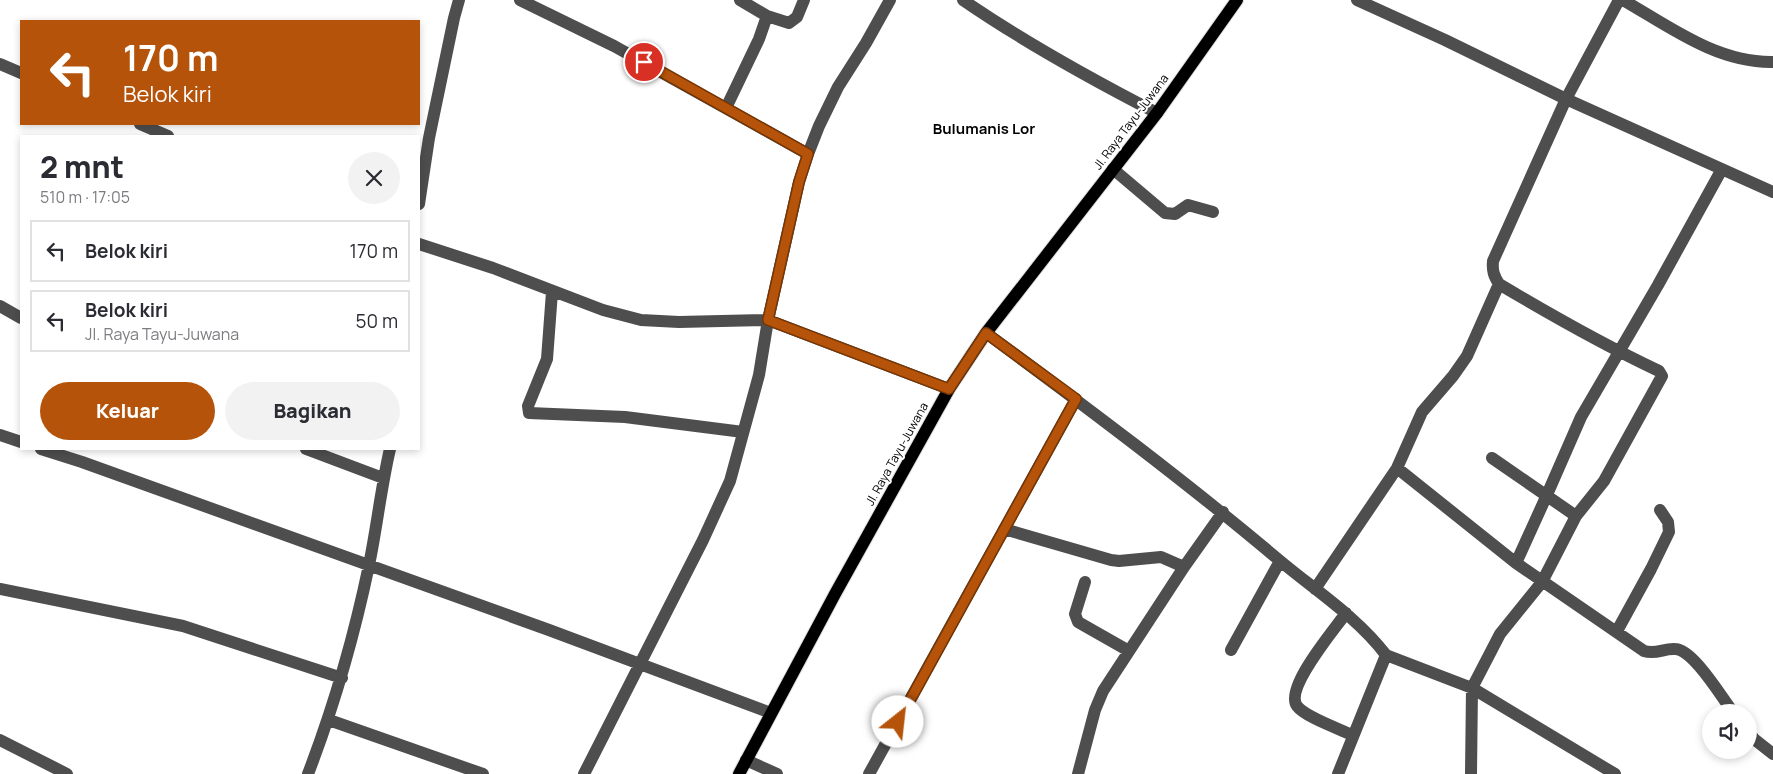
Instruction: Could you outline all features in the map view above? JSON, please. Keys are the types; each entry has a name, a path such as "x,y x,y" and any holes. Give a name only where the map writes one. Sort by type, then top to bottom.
{"main road":[{"name":"Jl. Raya Tayu-Juwana","path":"738,774 949,389 986,333 1157,113 1237,0"}],"street":[{"path":"420,197 429,138 459,0"},
{"path":"520,0 614,46 808,154"},
{"path":"740,0 767,16 789,23 797,17 804,0"},
{"path":"584,774 703,540 730,481 760,375 768,320 799,182 808,154 838,87 890,0"},
{"path":"963,0 993,21 1112,90 1157,113"},
{"path":"1357,0 1445,40 1566,100 1773,192"},
{"path":"1471,774 1472,688 1500,634 1542,582 1576,516 1604,481 1662,376 1659,370 1618,352 1499,284 1493,273 1493,261 1566,100 1619,0"},
{"path":"1624,0 1714,52 1736,58 1773,62"},
{"path":"726,108 760,40 767,16"},
{"path":"0,64 20,73"},
{"path":"142,125 166,135"},
{"path":"1113,169 1165,213 1175,214 1188,205 1213,212"},
{"path":"1516,562 1581,417 1658,285 1722,169"},
{"path":"420,244 493,268 603,310 641,320 679,322 768,320 949,389"},
{"path":"1315,589 1397,468 1422,412 1453,376 1467,356 1499,284"},
{"path":"552,292 548,359 528,406 529,413 625,417 743,432"},
{"path":"0,306 20,317"},
{"path":"986,333 1076,399 1223,512 1280,561 1346,613 1386,655 1472,688 1615,774"},
{"path":"869,774 1076,399"},
{"path":"0,435 20,442"},
{"path":"44,450 369,566 771,713"},
{"path":"309,450 383,478"},
{"path":"308,774 329,720 342,678 369,566 383,478 390,450"},
{"path":"1492,458 1576,516"},
{"path":"1397,468 1542,582 1644,651 1655,653 1676,649 1685,652 1696,663 1727,704"},
{"path":"1617,631 1669,532 1668,522 1660,510"},
{"path":"1078,774 1099,699 1184,567 1223,512"},
{"path":"1004,529 1111,560 1119,561 1161,556 1184,567"},
{"path":"1231,650 1280,561"},
{"path":"1085,582 1075,614 1076,619 1078,622 1129,651"},
{"path":"0,589 183,626 342,678"},
{"path":"1346,613 1307,667 1297,687 1294,700 1298,707 1306,714 1352,735"},
{"path":"1338,774 1352,735 1386,655"},
{"path":"329,720 483,774"},
{"path":"0,740 67,774"},
{"path":"1757,741 1773,754"},
{"path":"746,760 777,774"}],"district":[{"name":"Bulumanis Lor","path":"984,129"}],"route":[{"path":"644,62 808,154 799,182 768,320 949,389 986,333 1076,399 898,722"}]}
